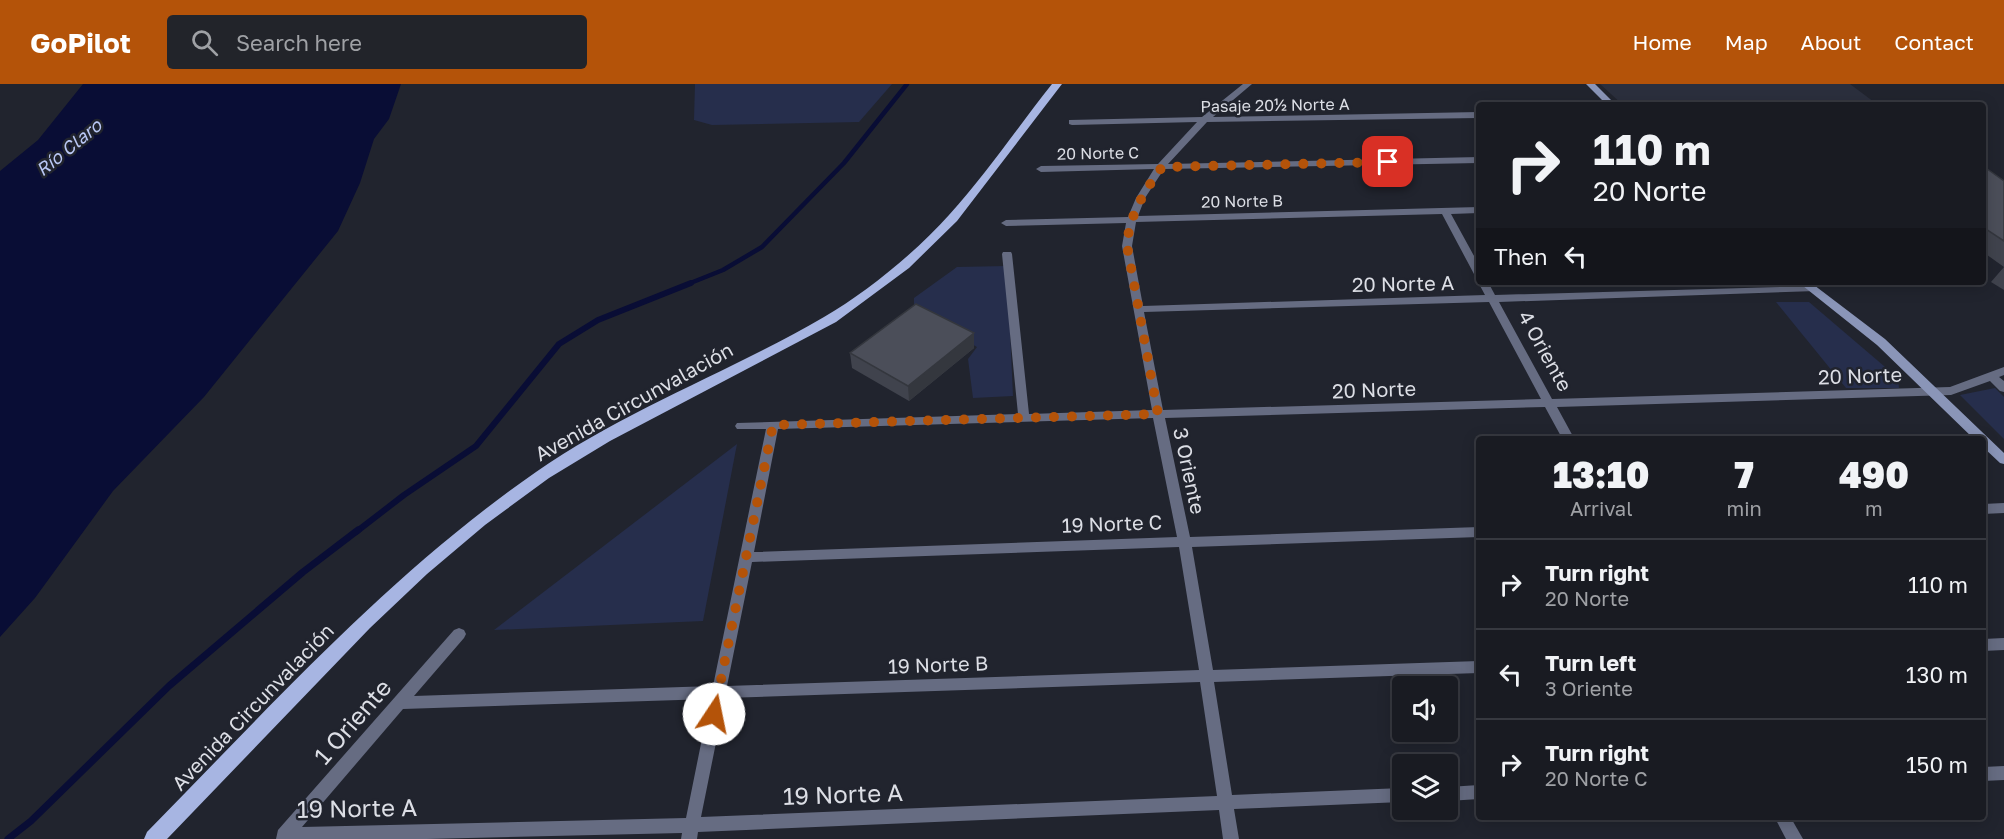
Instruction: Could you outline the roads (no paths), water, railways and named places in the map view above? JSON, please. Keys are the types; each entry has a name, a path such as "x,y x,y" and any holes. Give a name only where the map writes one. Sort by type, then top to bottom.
{"main road":[{"name":"Avenida Circunvalación","path":"154,839 378,609 429,562 487,515 544,474 605,437 831,319 906,265 953,218 1057,84"}],"street":[{"name":"3 Oriente","path":"1231,839 1184,541 1137,309 1127,246 1131,219 1148,185 1204,121 1248,84"},
{"path":"1590,84 1609,102"},
{"name":"Pasaje 20½ Norte A","path":"1072,122 1476,115"},
{"name":"20 Norte C","path":"1041,169 1476,160"},
{"name":"20 Norte B","path":"1006,223 1476,210"},
{"path":"1445,211 1476,268"},
{"path":"1007,255 1024,418"},
{"name":"4 Oriente","path":"1485,285 1567,436"},
{"path":"1807,285 1881,342 1979,436"},
{"name":"20 Norte A","path":"1137,309 1812,289"},
{"name":"20 Norte","path":"741,426 1934,392 1951,391 2004,371"},
{"path":"1992,376 2004,388"},
{"path":"690,832 773,425"},
{"path":"1986,443 2004,460"},
{"path":"1986,509 2004,508"},
{"name":"19 Norte C","path":"746,557 1476,532"},
{"name":"1 Oriente","path":"282,837 459,634"},
{"path":"1986,645 2004,644"},
{"name":"19 Norte B","path":"399,703 1476,667"},
{"path":"1986,774 2004,773"},
{"path":"1458,793 1476,792"},
{"name":"19 Norte A","path":"282,837 690,832 1392,795"},
{"path":"1784,820 1795,839"}],"water":[{"name":"Río Claro","path":"83,84 401,84 389,119 374,139 360,183 338,231 204,397 113,491 35,598 0,637 0,171 38,140"}],"waterway":[{"path":"688,284 723,270 762,247 844,163 907,84"},
{"path":"356,532 404,495 476,446 559,344 598,320 691,283"},
{"path":"8,839 31,821 169,686 303,572 358,530"}]}
